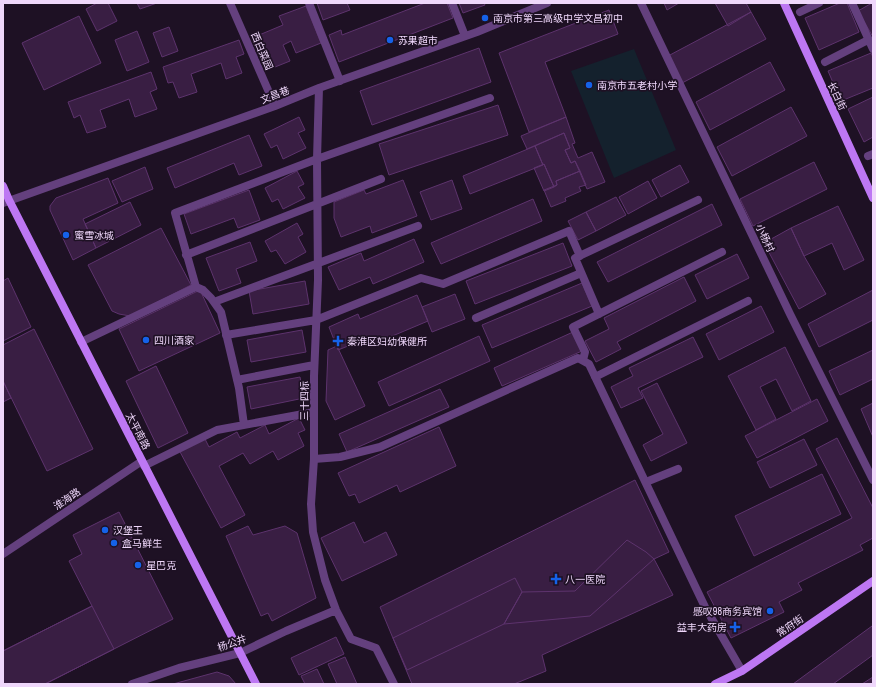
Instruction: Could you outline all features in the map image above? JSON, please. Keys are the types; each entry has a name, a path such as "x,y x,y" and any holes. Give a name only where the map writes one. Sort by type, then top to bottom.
{"main road":[{"name":"长白街","path":"784,3 873,198"},
{"name":"太平南路","path":"3,186 6,201 81,342 256,684"},
{"name":"常府街","path":"715,684 742,671 873,581"}],"street":[{"name":"西白菜园","path":"230,3 275,106"},
{"path":"309,3 340,81"},
{"path":"452,3 465,36"},
{"name":"文昌巷","path":"6,201 275,106 319,88 465,36 546,3"},
{"name":"小杨村","path":"641,3 790,314 873,480"},
{"path":"800,12 819,3"},
{"path":"852,3 873,49"},
{"path":"825,62 868,40"},
{"name":"三十四标","path":"319,88 318,264 314,365 314,459 311,504 313,532 325,580 336,610 351,639 376,648 394,684"},
{"path":"196,288 175,213 318,159 490,98"},
{"path":"186,255 381,179"},
{"path":"599,314 575,258 698,200"},
{"path":"214,302 418,226"},
{"path":"226,335 316,320 422,278 443,284 568,231 580,256"},
{"path":"583,360 585,352 573,327 722,252"},
{"path":"476,318 582,273"},
{"path":"81,342 196,288 203,290 221,312 237,380 244,425"},
{"path":"595,377 748,301"},
{"path":"314,459 340,457 380,447 578,358 583,360 589,364 705,607 742,671"},
{"path":"237,380 314,365"},
{"name":"淮海路","path":"3,554 143,464 217,430 230,426 244,425 314,412"},
{"path":"646,482 678,469"},
{"name":"杨公井","path":"132,684 179,668 240,653 286,631 336,610"}],"shaded area":[{"path":"634,49 676,150 614,178 571,71"}],"building":[{"path":"97,3 108,3 117,21 97,31 86,9"},
{"path":"137,3 157,3 140,9"},
{"path":"317,3 347,3 350,10 323,20"},
{"path":"425,3 447,3 453,18 339,62 329,35 341,30 342,35"},
{"path":"459,3 484,3 485,5 463,13"},
{"path":"664,3 679,3 667,10"},
{"path":"715,3 746,3 751,12 728,26"},
{"path":"840,3 847,3 859,32 819,50 805,18"},
{"path":"873,3 873,37 858,11"},
{"path":"306,6 321,43 296,53 291,41 283,45 290,61 270,69 261,48 257,50 252,38 283,25 279,16"},
{"path":"609,10 618,34 545,62 566,117 529,132 499,53"},
{"path":"751,12 766,39 682,83 668,56"},
{"path":"79,16 101,63 44,90 22,43"},
{"path":"169,27 178,51 162,57 153,33"},
{"path":"137,31 149,62 127,71 115,40"},
{"path":"239,40 244,54 236,57 242,73 226,79 221,63 191,74 197,92 179,98 173,82 168,83 163,67"},
{"path":"479,48 491,82 372,125 360,91"},
{"path":"871,53 873,57 873,88 841,101 828,71"},
{"path":"770,62 785,90 710,130 696,102"},
{"path":"151,72 157,89 150,92 157,109 135,117 129,99 100,110 106,127 87,133 80,115 74,118 68,102"},
{"path":"873,97 873,137 864,142 848,109"},
{"path":"498,105 508,135 389,175 379,144"},
{"path":"791,107 807,136 732,176 717,147"},
{"path":"299,117 305,130 298,133 306,148 283,159 277,145 271,148 264,134"},
{"path":"566,117 575,143 572,144 578,158 592,152 605,182 587,189 575,161 571,163 565,150 570,148 564,133 527,149 521,136"},
{"path":"564,133 570,148 565,150 571,163 575,161 580,171 556,181 557,185 554,187 535,146"},
{"path":"249,135 262,166 239,175 234,163 175,188 167,168"},
{"path":"535,146 543,165 470,194 463,176"},
{"path":"814,162 827,189 753,226 740,199"},
{"path":"544,164 554,187 544,191 534,168"},
{"path":"680,165 689,182 661,197 652,180"},
{"path":"145,167 153,189 122,202 112,181"},
{"path":"297,171 304,184 298,187 305,198 283,209 278,199 272,202 265,188"},
{"path":"580,171 586,185 579,187 581,191 565,198 566,201 551,207 544,190 557,185 556,181"},
{"path":"108,178 118,203 83,219 96,248 73,260 50,210 50,206 56,198"},
{"path":"403,180 417,216 372,233 370,226 341,237 334,218 334,202 364,190 366,194"},
{"path":"452,180 462,209 431,220 420,192"},
{"path":"648,181 657,198 628,214 619,197"},
{"path":"249,190 260,220 238,228 234,218 191,234 184,214"},
{"path":"616,197 626,215 596,231 586,212"},
{"path":"533,199 542,221 441,264 431,243"},
{"path":"130,202 141,225 96,248 85,224"},
{"path":"712,204 722,225 608,282 597,262"},
{"path":"838,206 864,260 844,270 832,243 804,256 791,228"},
{"path":"586,212 596,231 578,240 568,221"},
{"path":"297,223 303,234 298,237 306,252 285,264 276,250 271,252 265,241"},
{"path":"161,228 191,285 130,316 112,311 88,265"},
{"path":"791,228 804,256 826,294 799,309 764,243"},
{"path":"414,239 424,262 373,284 370,277 339,290 328,267 361,253 364,261"},
{"path":"250,242 257,261 236,269 241,283 219,291 206,258"},
{"path":"563,243 572,266 475,304 466,281"},
{"path":"737,254 749,278 707,299 695,275"},
{"path":"684,277 696,301 617,342 621,349 596,362 585,341 609,329 604,318"},
{"path":"8,278 31,327 3,341 3,281"},
{"path":"305,281 309,304 253,314 249,291"},
{"path":"582,283 592,306 492,348 482,325"},
{"path":"200,290 220,333 139,371 119,329"},
{"path":"873,290 873,320 819,347 808,324"},
{"path":"455,294 465,319 432,332 422,307"},
{"path":"417,295 428,321 371,345 368,338 338,350 329,327 358,314 360,319"},
{"path":"761,306 774,332 719,360 706,334"},
{"path":"34,329 93,449 47,471 3,381 3,345"},
{"path":"302,330 306,352 251,362 247,340"},
{"path":"573,332 582,351 502,386 494,368"},
{"path":"479,336 490,361 389,406 378,382"},
{"path":"693,337 703,357 638,388 643,398 621,408 611,387 633,376 629,368"},
{"path":"337,346 365,406 335,420 326,401 328,350"},
{"path":"785,347 811,401 792,411 776,379 760,387 776,419 756,430 728,376"},
{"path":"873,350 873,379 840,395 829,371"},
{"path":"156,366 188,433 158,448 126,381"},
{"path":"300,377 304,398 251,409 247,387"},
{"path":"3,381 11,398 3,402"},
{"path":"657,383 687,443 651,461 643,445 663,434 641,391"},
{"path":"440,389 449,407 347,452 339,434"},
{"path":"817,399 828,421 757,458 745,436"},
{"path":"873,403 873,437 861,409"},
{"path":"299,418 305,430 298,433 304,446 278,460 273,451 250,464 243,453 219,466 245,515 221,528 179,450 204,437 209,447 237,432 240,438 265,425 269,434"},
{"path":"439,427 456,466 400,492 397,485 359,503 355,494 349,496 338,473"},
{"path":"837,438 873,508 873,538 860,545 863,550 798,583 802,590 779,602 784,612 731,638 707,592 852,518 816,449"},
{"path":"804,439 817,465 770,488 757,462"},
{"path":"822,474 841,514 754,556 735,516"},
{"name":"八一医院","path":"635,480 669,552 654,559 673,595 542,655 546,671 514,684 412,684 380,607"},
{"path":"119,512 173,619 45,684 3,684 3,651 92,606 69,561 82,554 73,535"},
{"path":"354,522 364,543 386,532 397,555 342,581 321,538"},
{"path":"248,526 253,535 285,526 297,533 316,598 272,621 268,613 261,616 226,536"},
{"path":"627,540 654,559 590,616 504,624 522,592 575,591"},
{"path":"515,578 522,592 504,624 407,670 393,638"},
{"path":"92,606 114,649 45,684 3,684 3,651"},
{"path":"872,626 873,655 833,684 793,684"},
{"path":"336,637 344,654 299,675 291,658"},
{"path":"345,657 357,684 337,684 328,664"},
{"path":"317,669 324,684 305,684 301,676"},
{"path":"217,672 229,676 236,684 173,684"},
{"path":"873,677 873,684 862,684"}],"place":[{"name":"南京市第三高级中学文昌初中","path":"485,18"},
{"name":"苏果超市","path":"390,40"},
{"name":"南京市五老村小学","path":"589,85"},
{"name":"蜜雪冰城","path":"66,235"},
{"name":"四川酒家","path":"146,340"},
{"name":"秦淮区妇幼保健所","path":"338,341"},
{"name":"汉堡王","path":"105,530"},
{"name":"盒马鲜生","path":"114,543"},
{"name":"星巴克","path":"138,565"},
{"name":"八一医院","path":"556,579"},
{"name":"感叹98商务宾馆","path":"770,611"},
{"name":"益丰大药房","path":"735,627"}]}
